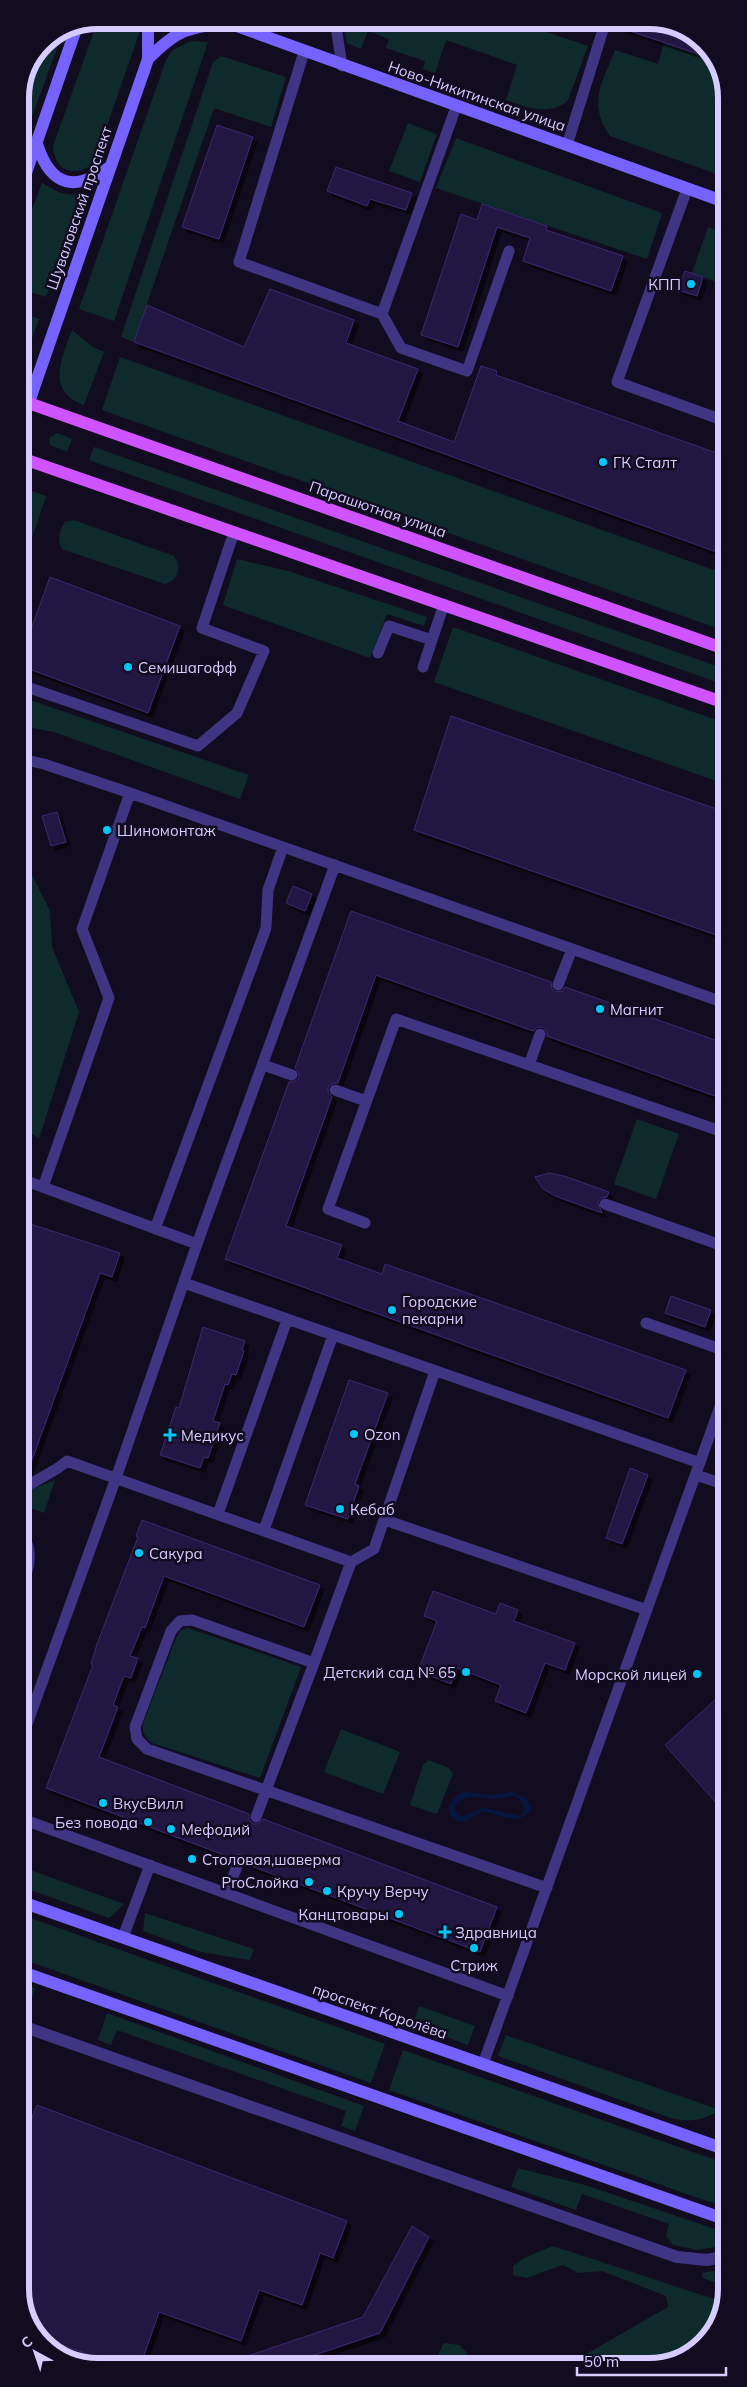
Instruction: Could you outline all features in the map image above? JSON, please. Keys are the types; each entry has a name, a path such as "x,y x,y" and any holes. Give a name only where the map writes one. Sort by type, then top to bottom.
{"main road":[{"name":"Парашютная улица","path":"29,403 718,647"},
{"path":"29,461 718,701"}],"street":[{"name":"Шуваловский проспект","path":"29,387 111,166 148,59 148,29"},
{"name":"Шуваловский проспект","path":"148,59 174,34 188,29"},
{"name":"Ново-Никитинская улица","path":"243,29 718,200"},
{"path":"29,166 75,33"},
{"path":"37,144 45,166 53,175 64,182 87,181 111,166"},
{"name":"проспект Королёва","path":"29,1904 718,2147"},
{"path":"29,1974 718,2217"},
{"path":"29,2028 677,2257 707,2260 718,2258"}],"lane":[{"path":"336,29 342,66"},
{"path":"567,145 603,29"},
{"path":"304,52 240,262 382,314 401,348 467,371 509,251"},
{"path":"382,314 456,107"},
{"path":"687,189 617,382 718,418"},
{"path":"29,688 198,746 237,713 264,651 202,628 234,532"},
{"path":"423,667 444,604"},
{"path":"378,653 389,626 432,640"},
{"path":"29,761 130,793 718,1000"},
{"path":"43,1187 109,998 82,929 130,793"},
{"path":"155,1229 266,928 268,890 283,847"},
{"path":"29,1719 116,1478 197,1244 335,865"},
{"path":"558,985 572,948"},
{"path":"365,1223 328,1209 396,1019 718,1130"},
{"path":"529,1065 540,1034"},
{"path":"263,1065 292,1075"},
{"path":"335,1090 366,1101"},
{"path":"29,1182 197,1244"},
{"path":"605,1204 718,1244"},
{"path":"184,1283 700,1463"},
{"path":"218,1514 288,1320"},
{"path":"646,1323 718,1348"},
{"path":"264,1530 333,1335"},
{"path":"256,1817 350,1562 374,1549 436,1371"},
{"path":"483,2064 718,1412"},
{"path":"29,1484 67,1461 350,1562"},
{"path":"696,1475 718,1482"},
{"path":"385,1520 647,1610"},
{"path":"314,1663 192,1620 180,1620 171,1631 161,1655 135,1727 137,1739 147,1749 547,1888"},
{"path":"29,1822 508,1996"},
{"path":"227,1893 239,1861"},
{"path":"124,1937 150,1865"}],"green space":[{"path":"95,29 141,29 94,163 80,170 67,170 58,162 53,146"},
{"path":"345,29 537,29 588,46 568,100 554,108 538,109 506,100 517,65 446,40 435,73 423,69 425,61 386,48 389,39 368,31 361,49 347,43"},
{"path":"60,39 29,125 30,84 34,71 40,59"},
{"path":"191,41 208,42 114,321 79,309 166,60 173,50"},
{"path":"664,43 707,59 713,71 718,89 718,175 610,136 603,124 599,113 599,93 615,50 658,64"},
{"path":"221,56 286,77 271,127 214,108 134,342 121,337 213,62"},
{"path":"408,123 437,134 420,182 389,171"},
{"path":"456,138 662,213 647,259 436,188"},
{"path":"42,183 60,193 77,195 80,201 46,297 29,292 29,217"},
{"path":"708,227 718,231 718,282 692,273"},
{"path":"29,315 39,319 29,347"},
{"path":"72,330 93,347 104,352 84,405 72,399 64,391 60,382 61,362"},
{"path":"120,357 718,571 718,629 102,410"},
{"path":"57,433 72,439 67,452 50,445 49,438"},
{"path":"94,447 718,667 718,683 89,460"},
{"path":"29,490 46,496 32,538 29,537"},
{"path":"74,520 174,556 178,564 178,573 165,584 62,549 59,538 61,529 65,522"},
{"path":"237,559 288,571 427,617 424,626 387,614 370,658 223,605"},
{"path":"453,627 718,721 718,782 434,682"},
{"path":"29,700 249,775 240,799 54,732 29,727"},
{"path":"29,869 50,911 52,947 79,1012 39,1139 29,1131"},
{"path":"637,1119 679,1134 656,1199 614,1184"},
{"path":"55,1480 44,1513 29,1508 29,1490"},
{"path":"188,1628 301,1667 260,1778 152,1743 144,1734 143,1723 176,1638 181,1630"},
{"path":"341,1729 400,1752 383,1794 324,1772"},
{"path":"428,1760 449,1768 453,1774 437,1814 410,1805 423,1765"},
{"path":"29,1870 124,1904 109,1918 29,1889"},
{"path":"145,1913 254,1949 250,1960 201,1952 143,1931"},
{"path":"29,1917 385,2044 371,2083 29,1961"},
{"path":"29,1986 35,1988 29,2006"},
{"path":"419,2006 475,2026 468,2045 413,2024"},
{"path":"107,2013 364,2106 355,2131 341,2126 346,2111 117,2030 111,2045 98,2040"},
{"path":"506,2035 718,2109 718,2111 697,2120 671,2118 498,2056"},
{"path":"403,2050 718,2161 718,2205 389,2090"},
{"path":"518,2168 585,2185 718,2230 718,2247 698,2250 673,2245 666,2236 669,2224 582,2194 576,2210 511,2187"},
{"path":"553,2246 717,2300 715,2311 704,2331 695,2341 688,2347 667,2356 658,2358 579,2358 668,2307 666,2296 602,2271 578,2273 563,2265 526,2278 513,2275 513,2266 524,2258"},
{"path":"718,2270 718,2284 703,2278 702,2273"},
{"path":"444,2343 459,2345 467,2353 466,2358 436,2358"}],"water":[{"path":"464,1792 490,1795 512,1792 527,1798 531,1808 527,1814 517,1818 504,1817 483,1811 467,1820 459,1821 450,1816 449,1805 457,1795","holes":["516,1796 520,1799 523,1806 524,1812 520,1816 484,1808 463,1816 458,1814 454,1808 459,1801 465,1798 497,1799"]}],"building":[{"path":"624,29 654,29 671,32 691,43 705,56"},
{"path":"217,125 253,137 219,239 182,227"},
{"path":"336,167 412,193 406,210 370,199 367,206 327,191"},
{"path":"482,204 547,226 546,230 623,256 611,291 523,261 530,238 497,227 458,347 421,335 461,214 477,220"},
{"name":"КПП","path":"685,271 703,277 697,296 678,290"},
{"path":"270,289 354,320 346,343 418,369 398,421 454,442 481,366 497,371 496,375 718,454 718,552 134,342 147,305 244,347"},
{"path":"50,577 180,626 148,713 29,669 29,635"},
{"path":"451,716 718,810 718,936 414,830"},
{"path":"57,812 66,842 51,846 42,816"},
{"path":"293,886 312,894 305,911 286,903"},
{"path":"351,911 551,982 552,989 556,992 562,991 565,987 718,1041 718,1097 547,1036 547,1032 543,1027 538,1027 533,1031 376,975 338,1083 333,1083 328,1087 328,1092 332,1097 286,1226 342,1245 337,1258 382,1274 385,1264 686,1370 668,1418 225,1259 289,1082 294,1082 299,1078 299,1073 295,1068"},
{"path":"549,1173 564,1176 609,1192 607,1197 601,1198 598,1202 602,1213 555,1196 543,1189 535,1177"},
{"path":"29,1224 120,1253 112,1277 100,1273 29,1468"},
{"path":"671,1296 711,1310 705,1327 665,1313"},
{"path":"203,1327 245,1341 242,1350 244,1351 236,1375 232,1374 228,1385 225,1384 213,1421 220,1423 208,1458 204,1457 200,1468 160,1455 176,1407 179,1408"},
{"path":"349,1380 388,1393 355,1484 359,1486 348,1519 305,1505"},
{"path":"630,1468 648,1475 622,1544 606,1538"},
{"path":"142,1520 320,1585 304,1627 164,1576 145,1628 142,1627 130,1656 138,1658 131,1678 124,1676 113,1705 118,1707 99,1757 249,1814 249,1819 253,1824 258,1824 263,1819 497,1907 480,1952 246,1864 245,1857 241,1854 235,1855 232,1858 46,1788 93,1665 91,1664 97,1644 138,1537 136,1536"},
{"path":"433,1591 496,1614 500,1603 518,1610 514,1621 575,1643 565,1670 545,1663 526,1713 495,1701 501,1685 457,1668 451,1684 418,1671 437,1621 424,1616"},
{"path":"718,1697 718,1805 665,1745"},
{"path":"37,2105 347,2221 333,2258 320,2253 302,2305 259,2290 241,2341 159,2312 143,2358 99,2358 60,2345 60,2327 40,2327 31,2307 29,2289 29,2126"},
{"path":"412,2226 429,2237 380,2333 306,2358 242,2358 363,2317"}],"place":[{"name":"КПП","path":"691,284"},
{"name":"ГК Сталт","path":"603,462"},
{"name":"Семишагофф","path":"128,667"},
{"name":"Шиномонтаж","path":"107,830"},
{"name":"Магнит","path":"600,1009"},
{"name":"Городские пекарни","path":"392,1310"},
{"name":"Ozon","path":"354,1434"},
{"name":"Медикус","path":"170,1435"},
{"name":"Кебаб","path":"340,1509"},
{"name":"Сакура","path":"139,1553"},
{"name":"Детский сад № 65","path":"466,1672"},
{"name":"Морской лицей","path":"697,1674"},
{"name":"ВкусВилл","path":"103,1803"},
{"name":"Без повода","path":"148,1822"},
{"name":"Мефодий","path":"171,1829"},
{"name":"Столовая,шаверма","path":"192,1859"},
{"name":"ProСлойка","path":"309,1882"},
{"name":"Кручу Верчу","path":"327,1891"},
{"name":"Канцтовары","path":"399,1914"},
{"name":"Здравница","path":"445,1932"},
{"name":"Стриж","path":"474,1948"}]}
